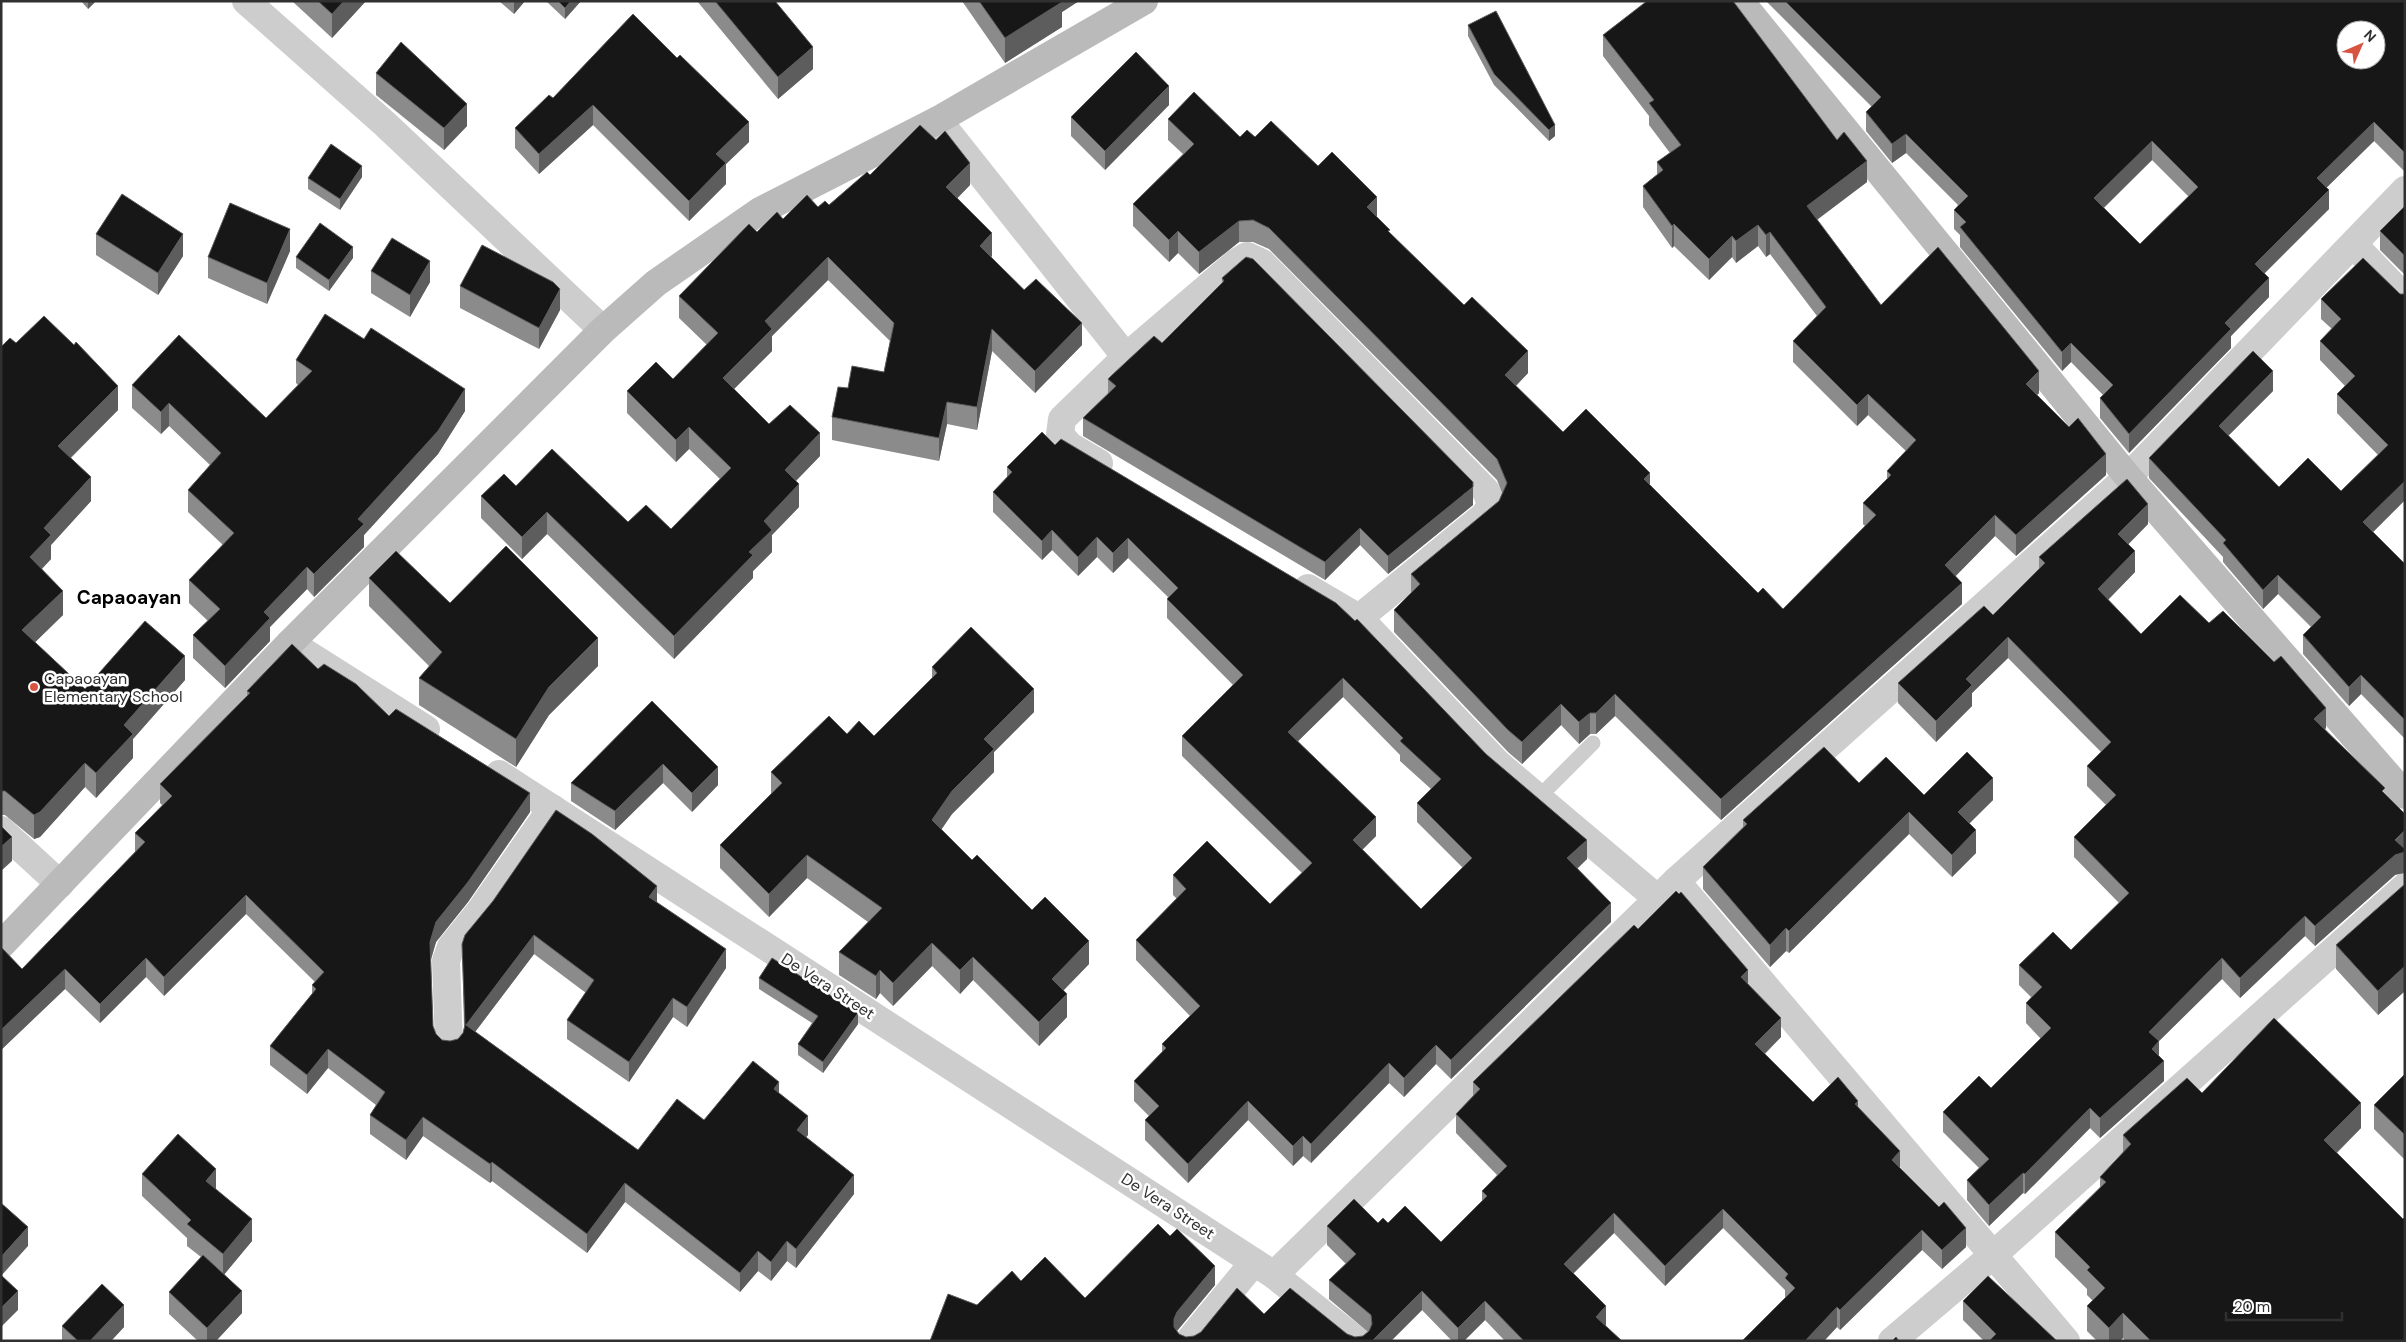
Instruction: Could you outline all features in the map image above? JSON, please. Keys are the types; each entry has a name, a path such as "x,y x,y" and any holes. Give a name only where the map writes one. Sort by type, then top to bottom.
{"street":[{"path":"246,1 385,124 603,330"},
{"path":"1,945 290,643 603,330 656,283 760,211 938,120 1144,1"},
{"path":"1740,1 2128,477 2405,795"},
{"path":"938,120 1126,357"},
{"path":"1189,1341 1667,890 2128,477 2405,190"},
{"path":"2354,245 2405,298"},
{"path":"1121,476 1070,446 1060,435 1062,418 1126,357 1237,262 1248,256 1262,263 1486,491 1491,504 1485,515 1359,618"},
{"path":"1283,572 1359,618 1472,739 1538,798 1667,890 2066,1341"},
{"path":"290,643 450,744"},
{"name":"De Vera Street","path":"476,760 1264,1269 1357,1341"},
{"path":"450,1045 446,961 451,947 480,911 552,808"},
{"path":"1,830 60,884"},
{"path":"1892,1341 1992,1256 2405,887"}],"lane":[{"path":"1538,798 1593,743"}],"building":[{"path":"318,1 344,1 332,14"},
{"path":"558,1 571,1 565,8"},
{"path":"715,1 775,1 813,47 778,77"},
{"path":"979,1 1062,1 1062,2 1005,38"},
{"path":"1647,1 1733,1 1837,140 1844,132 1867,161 1807,206 1881,305 1938,247 2039,371 2026,384 2069,427 2078,418 2106,454 2016,535 1995,515 1945,565 1962,583 1721,799 1615,694 1596,713 1590,713 1579,722 1561,704 1522,742 1508,730 1394,610 1420,584 1411,574 1499,501 1507,483 1497,459 1269,228 1253,220 1239,221 1199,252 1178,231 1169,240 1133,204 1194,144 1168,119 1194,92 1240,137 1247,130 1255,137 1271,121 1318,166 1332,152 1377,197 1367,207 1390,230 1388,231 1464,305 1472,297 1528,351 1505,375 1563,432 1586,409 1650,473 1644,479 1758,593 1763,588 1783,609 1876,515 1863,503 1891,475 1887,471 1916,440 1868,394 1857,405 1793,341 1826,307 1770,232 1766,235 1758,225 1736,241 1732,236 1709,259 1674,224 1672,226 1643,186 1663,170 1657,162 1681,145 1649,103 1654,100 1603,35"},
{"path":"1785,1 2405,1 2405,153 2374,122 2317,178 2329,190 2255,264 2269,278 2225,323 2231,329 2129,434 2100,398 2113,385 2071,343 2062,352 1960,227 1966,222 1954,210 1968,196 1906,134 1892,144 1866,112 1881,97","holes":["2152,141 2198,187 2140,244 2094,198"]},
{"path":"1496,11 1555,125 1549,130 1494,74 1468,25"},
{"path":"633,14 677,58 680,55 749,122 716,154 726,163 689,201 593,105 539,154 515,128 549,95 553,98"},
{"path":"401,42 467,104 444,128 376,73"},
{"path":"1136,52 1169,86 1105,151 1071,117"},
{"path":"920,125 936,140 945,131 970,163 946,187 992,233 980,246 1024,290 1036,279 1082,323 1035,371 992,329 977,407 947,402 939,438 832,417 838,387 848,388 852,366 884,372 894,323 828,257 765,321 772,329 723,378 769,424 790,405 820,433 785,470 799,484 764,521 772,530 749,552 753,555 674,636 547,512 522,537 481,496 504,474 516,486 552,449 628,522 646,505 671,529 731,468 689,427 676,440 627,391 656,362 673,379 718,333 679,296 749,224 757,232 777,212 783,219 807,195 818,207 825,201 829,205 867,172 870,175"},
{"path":"331,144 362,166 340,199 308,178"},
{"path":"122,194 183,234 158,273 96,234"},
{"path":"230,203 290,229 267,283 208,257"},
{"path":"2405,206 2405,256 2380,231"},
{"path":"320,223 353,247 329,280 296,257"},
{"path":"392,238 430,261 410,295 371,271"},
{"path":"482,245 553,282 560,289 539,328 460,286"},
{"path":"1246,257 1253,259 1473,482 1473,487 1388,556 1360,528 1325,562 1083,418 1116,386 1108,379 1111,376 1154,336 1162,343 1224,281 1222,278"},
{"path":"2363,258 2400,294 2405,294 2405,481 2363,522 2405,564 2405,720 2361,675 2349,687 2303,635 2321,617 2278,575 2263,590 2223,543 2226,540 2149,458 2253,351 2273,371 2219,426 2279,487 2308,458 2341,491 2388,445 2337,394 2355,376 2320,341 2341,319 2321,299"},
{"path":"325,314 364,339 371,328 465,389 438,431 358,519 364,524 314,574 307,567 264,612 270,618 225,666 193,635 220,609 189,580 234,533 188,490 221,453 169,403 161,412 132,385 179,335 266,418 312,371 296,360"},
{"path":"44,316 74,345 76,342 118,386 58,446 91,477 44,528 51,535 30,557 63,591 22,630 85,689 145,621 185,656 124,725 133,734 96,773 85,763 40,812 34,815 5,791 1,791 1,347 10,338 16,343"},
{"path":"1042,432 1055,445 1061,439 1336,603 1355,621 1357,619 1486,754 1587,840 1567,858 1611,903 1451,1060 1436,1045 1404,1078 1389,1063 1311,1144 1303,1136 1293,1146 1248,1101 1188,1164 1145,1120 1159,1106 1134,1081 1166,1048 1162,1044 1200,1006 1136,940 1186,889 1173,875 1207,841 1270,904 1312,863 1182,736 1243,675 1167,599 1178,588 1128,538 1113,553 1097,537 1078,557 1052,530 1042,541 993,492 1012,472 1007,467","holes":["1343,678 1403,738 1400,741 1441,779 1417,803 1472,858 1421,909 1353,840 1376,817 1288,732"]},
{"path":"2127,479 2148,504 2118,534 2135,551 2098,589 2141,634 2180,595 2209,623 2223,611 2274,662 2281,656 2326,708 2314,719 2385,788 2382,791 2405,814 2405,830 2395,840 2405,849 2405,852 2395,855 2315,926 2305,916 2240,978 2222,958 2149,1032 2159,1041 2152,1049 2164,1061 2100,1118 2090,1108 2025,1174 2023,1173 1989,1205 1967,1180 1989,1159 1943,1112 1979,1076 1991,1088 2051,1028 2026,1003 2042,987 2019,965 2053,932 2071,950 2129,893 2074,837 2116,795 2087,766 2111,742 2008,637 1966,679 1972,685 1936,721 1898,683 1984,606 1993,615 2045,563 2039,557"},
{"path":"506,546 598,638 549,687 516,739 419,678 442,652 369,578 396,551 450,603"},
{"path":"971,627 1034,689 984,739 994,749 952,791 932,820 972,860 977,855 1032,910 1045,897 1089,941 1052,979 1067,994 1039,1022 973,957 960,970 932,943 893,983 880,970 876,976 839,952 882,908 807,855 769,894 720,845 782,783 771,772 829,716 847,734 859,721 874,736 937,673 932,667"},
{"path":"292,644 318,669 324,664 356,684 389,716 396,709 530,793 468,882 436,922 430,942 433,1026 436,1034 442,1040 450,1041 458,1039 463,1033 465,1025 462,944 465,935 493,901 556,810 592,834 657,886 649,897 726,949 687,1007 673,998 629,1062 567,1020 594,980 534,935 466,1025 638,1150 677,1099 704,1120 753,1061 779,1082 774,1089 808,1116 797,1130 854,1175 796,1249 787,1241 771,1262 758,1251 740,1273 625,1183 587,1234 492,1162 490,1164 423,1117 406,1140 370,1115 385,1092 328,1049 307,1075 270,1046 316,989 312,985 324,972 246,895 164,977 146,958 100,1004 65,969 1,1030 1,947 22,969 145,842 135,833 172,796 160,784 250,693 247,691"},
{"path":"652,701 718,767 692,793 663,764 615,811 571,783"},
{"path":"1824,747 1859,783 1886,757 1924,795 1967,752 1993,778 1958,812 1976,830 1952,855 1909,812 1789,931 1786,928 1770,945 1703,867 1747,824 1743,820"},
{"path":"1,826 12,837 1,847"},
{"path":"2405,884 2405,966 2378,991 2336,945"},
{"path":"1676,891 1679,894 1681,892 1748,970 1741,977 1781,1018 1755,1044 1813,1102 1838,1077 1858,1101 1855,1104 1900,1151 1892,1160 1939,1207 1944,1202 1966,1228 1942,1250 1922,1230 1840,1310 1837,1307 1805,1341 1742,1341 1795,1288 1785,1278 1788,1274 1723,1209 1665,1266 1614,1213 1564,1264 1606,1306 1596,1317 1622,1341 1524,1341 1485,1301 1458,1328 1422,1291 1372,1341 930,1341 948,1294 977,1305 1012,1271 1021,1281 1045,1257 1085,1298 1158,1224 1170,1236 1177,1229 1215,1266 1177,1312 1174,1319 1174,1327 1179,1334 1186,1337 1194,1336 1201,1332 1237,1288 1264,1314 1290,1288 1347,1334 1355,1337 1363,1336 1369,1331 1372,1324 1371,1315 1329,1280 1356,1254 1327,1226 1354,1199 1378,1223 1383,1218 1388,1223 1405,1206 1441,1242 1487,1196 1482,1191 1507,1166 1456,1114 1480,1089 1473,1082 1634,925 1638,929"},
{"path":"772,958 858,1013 823,1062 798,1044 818,1016 759,978"},
{"path":"2274,1018 2361,1103 2324,1140 2403,1219 2405,1217 2405,1341 2151,1341 2123,1313 2109,1328 2087,1306 2105,1288 2087,1270 2090,1267 2055,1232 2106,1182 2100,1177 2131,1144 2123,1135 2187,1078 2202,1093"},
{"path":"2405,1074 2405,1135 2374,1105"},
{"path":"178,1134 216,1169 206,1181 252,1219 223,1254 187,1224 191,1220 142,1174"},
{"path":"1,1203 28,1227 1,1257"},
{"path":"203,1255 242,1291 207,1328 169,1292"},
{"path":"1,1275 18,1291 1,1308"},
{"path":"1988,1276 2057,1341 1989,1341 1996,1334 1963,1301"},
{"path":"102,1284 124,1305 90,1341 78,1341 62,1326"}],"place":[{"name":"Capaoayan Elementary School","path":"34,687"}],"district":[{"name":"Capaoayan","path":"129,597"}]}
